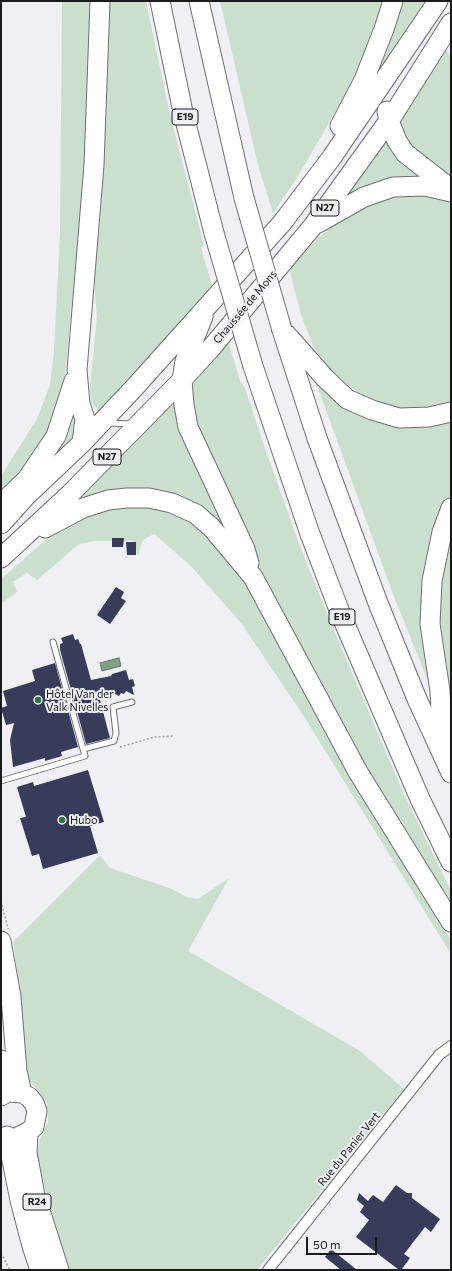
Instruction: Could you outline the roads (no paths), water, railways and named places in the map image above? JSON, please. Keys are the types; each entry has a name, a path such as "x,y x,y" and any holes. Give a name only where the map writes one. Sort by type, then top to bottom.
{"highway":[{"path":"82,443 85,419 80,404 77,370 94,165 100,1"},
{"name":"E19","path":"160,1 183,112 214,233 252,366 310,534 342,616 420,799 451,862"},
{"path":"199,1 244,198 282,330 317,438 373,589 417,699 447,765"},
{"path":"310,186 320,163 364,80 384,29 393,1"},
{"name":"N27","path":"1,524 27,494 82,443 101,423 282,223 310,186 438,1"},
{"name":"Chaussée de Mons","path":"1,558 69,495 182,380 313,226 389,121 451,23"},
{"path":"399,58 388,94 387,108 389,121 397,141 405,153 451,191"},
{"path":"313,226 364,197 393,188 425,186 451,191"},
{"path":"206,308 198,334 185,361 182,380 184,405 188,427 245,549 253,577"},
{"path":"282,330 325,378 347,399 372,410 399,418 429,417 451,412"},
{"path":"1,504 26,479 56,436 63,419 77,370"},
{"path":"30,531 43,529 67,515 108,500 127,498 149,498 172,503 196,514 212,528 227,543 253,577 358,772 451,922"},
{"path":"447,765 440,691 430,624 432,580 442,532 451,508"},
{"path":"1,940 11,997 17,1071 22,1093 8,1092 1,1095"},
{"path":"1,1060 3,1084 1,1095"},
{"name":"R24","path":"22,1093 32,1100 37,1111 34,1126 28,1132 14,1137 4,1135 32,1246 40,1270"},
{"name":"R24","path":"28,1132 27,1153 35,1195 59,1270"}],"street":[{"name":"Rue du Panier Vert","path":"268,1270 439,1055 451,1046"}],"lane":[{"path":"101,423 139,424"},
{"path":"1,781 85,756 53,642"},
{"path":"83,749 114,741 116,733 113,707 132,702"}],"place":[{"name":"Hôtel Van der Valk Nivelles","path":"38,700"},
{"name":"Hubo","path":"62,820"}]}
